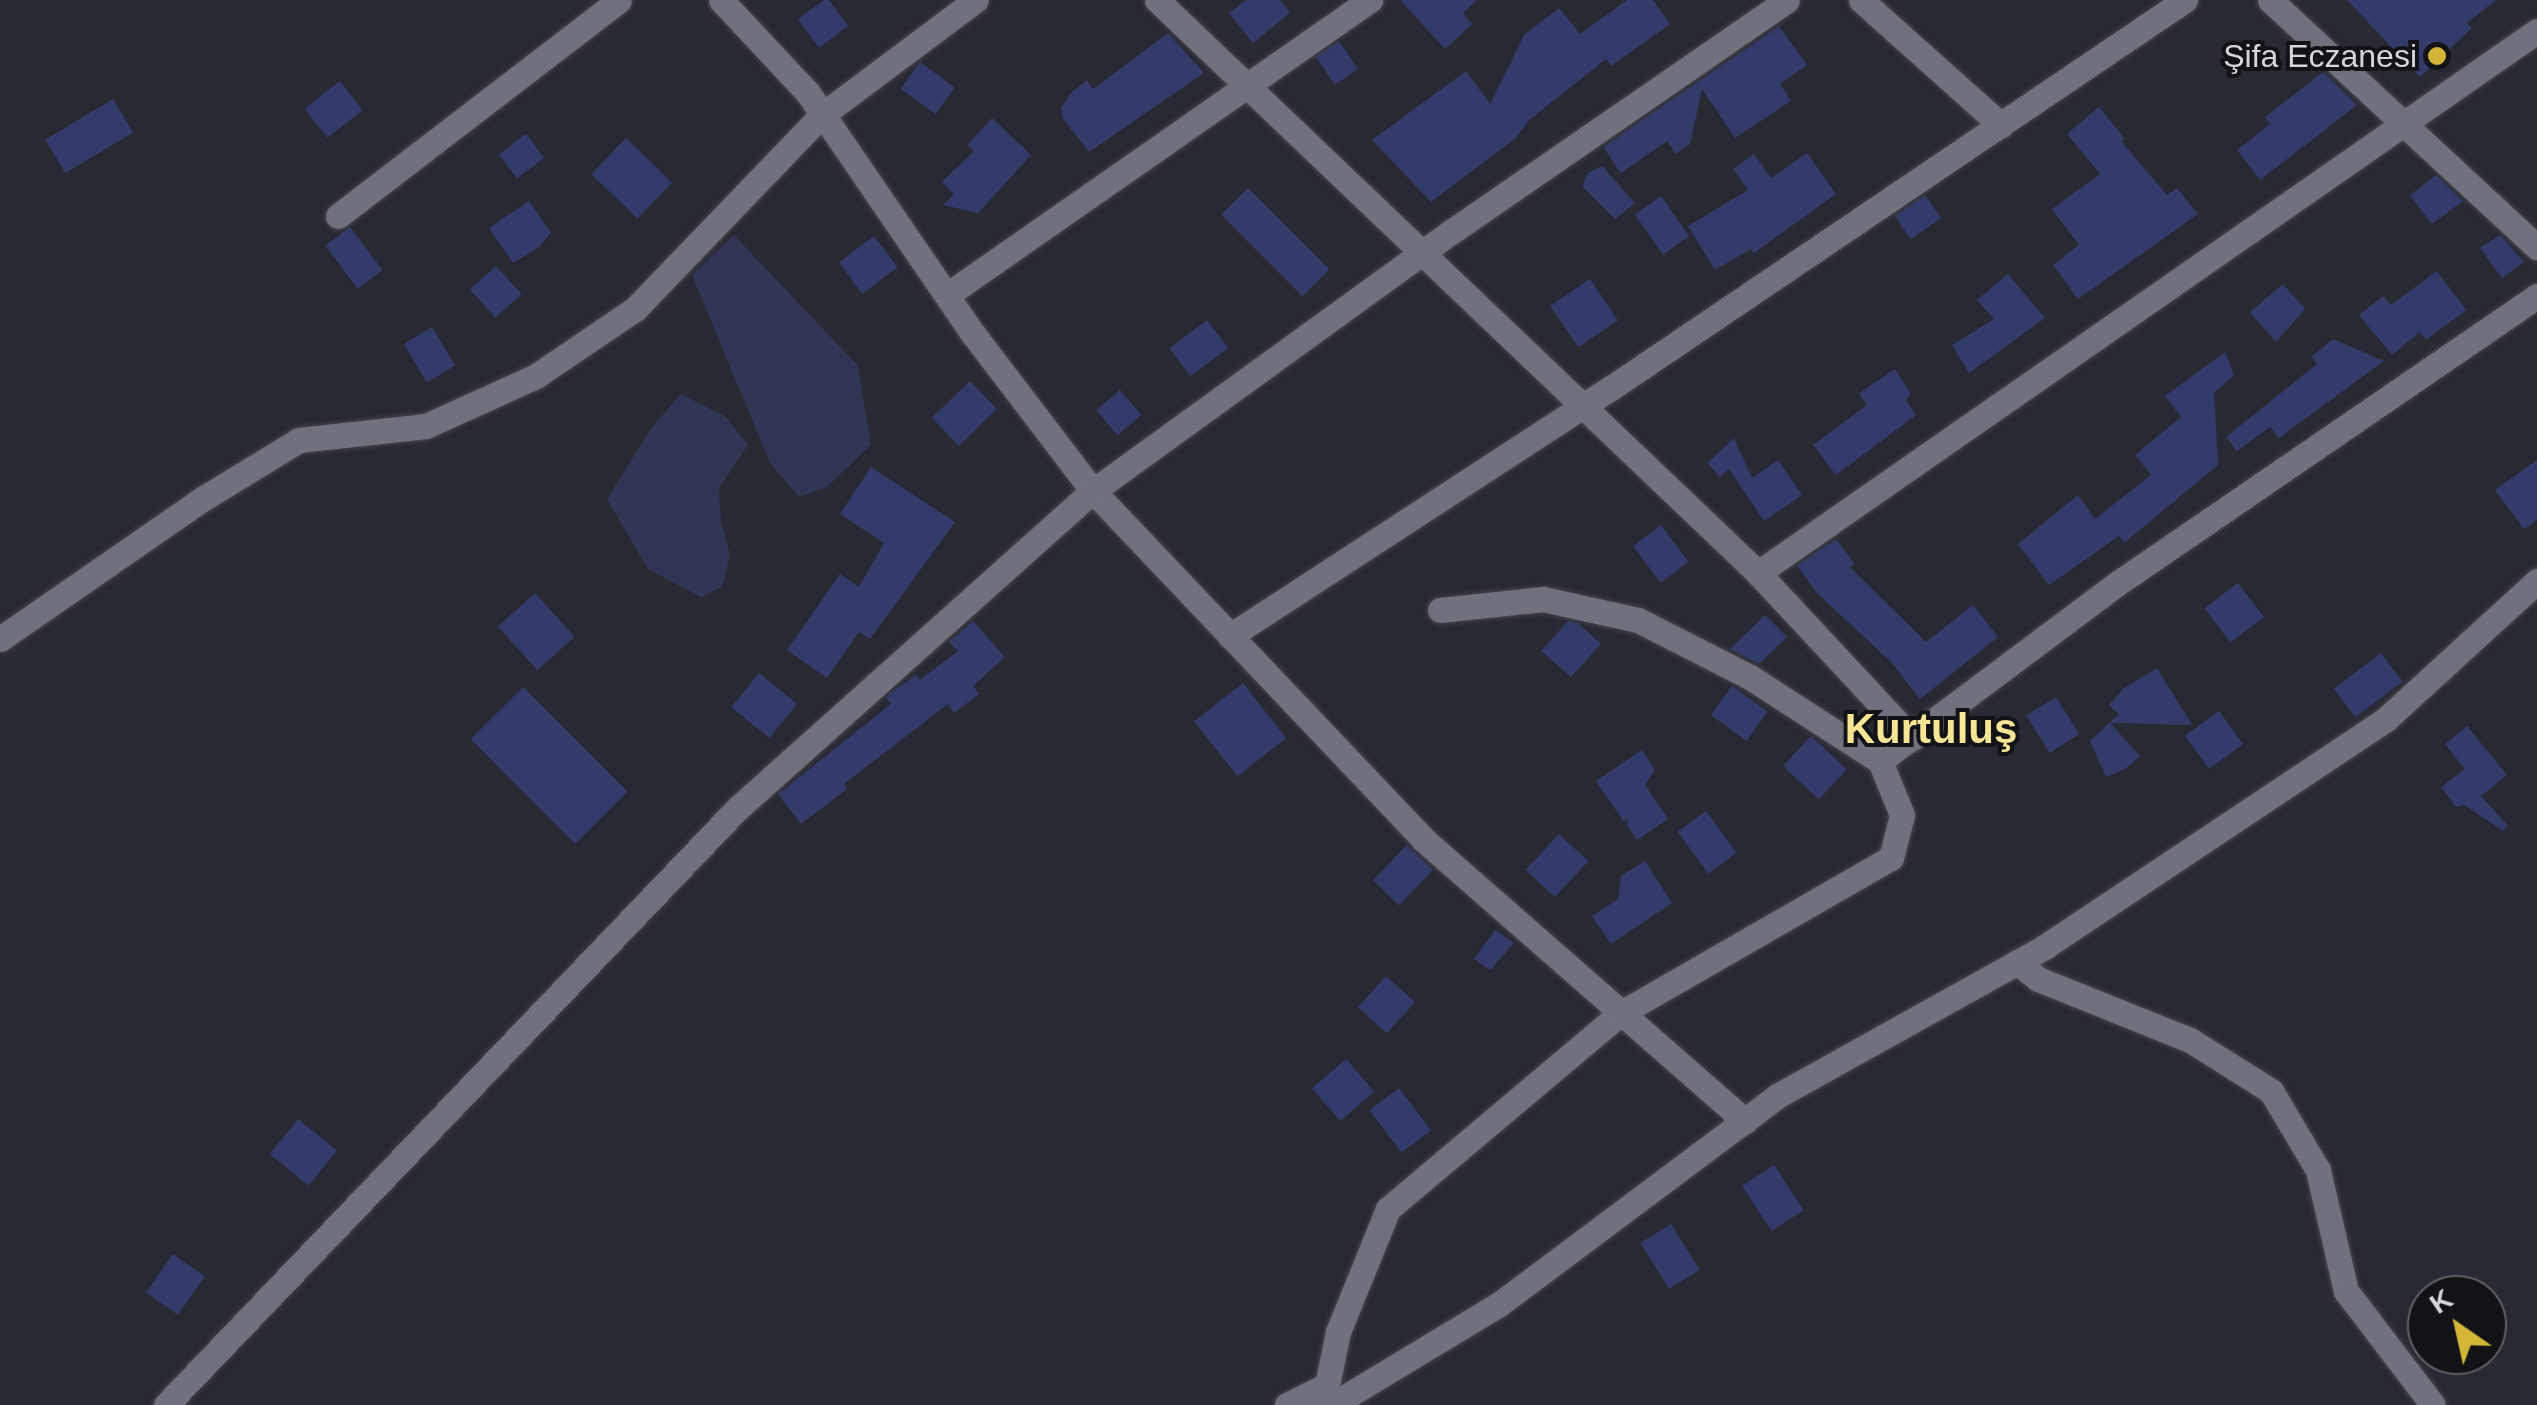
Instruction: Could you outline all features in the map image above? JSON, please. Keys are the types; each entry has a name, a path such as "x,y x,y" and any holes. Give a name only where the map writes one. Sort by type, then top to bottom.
{"street":[{"path":"338,216 619,0"},
{"path":"721,0 822,115 946,295 1093,491 1424,840 1744,1120"},
{"path":"0,639 204,498 299,440 426,426 536,376 635,309 822,115 976,0"},
{"path":"1157,0 1758,573 1912,738"},
{"path":"946,295 1370,0"},
{"path":"166,1405 738,808 1093,491 1420,254 1787,0"},
{"path":"1861,0 2001,124"},
{"path":"1230,636 1585,405 2185,0"},
{"path":"2270,0 2537,247"},
{"path":"1758,573 2537,31"},
{"path":"1880,762 2118,583 2537,296"},
{"path":"1287,1405 1327,1398 1498,1305 1778,1096 2016,962 2386,720 2537,582"},
{"path":"1327,1398 1338,1332 1388,1209 1621,1012 1890,858 1902,815 1880,762 1750,676 1638,620 1543,599 1440,610"},
{"path":"2016,962 2038,979 2190,1040 2271,1091 2318,1170 2346,1291 2433,1405"}],"shaded area":[{"path":"734,235 858,366 871,445 827,487 799,497 770,463 692,275"},
{"path":"681,394 726,417 748,445 719,488 721,522 730,555 722,587 701,597 648,569 607,499 652,427"}],"building":[{"path":"829,0 848,26 819,48 798,19"},
{"path":"1246,0 1280,0 1290,13 1253,43 1229,13"},
{"path":"1400,0 1477,0 1463,13 1472,24 1445,49"},
{"path":"1627,0 1653,0 1670,24 1611,66 1606,59 1528,121 1516,138 1431,202 1372,140 1466,71 1490,104 1524,35 1559,8 1580,34"},
{"path":"2347,0 2496,0 2467,23 2472,28 2420,77"},
{"path":"1779,26 1807,65 1780,84 1791,101 1735,138 1702,89 1690,144 1676,154 1667,141 1621,173 1603,147"},
{"path":"1168,33 1204,73 1089,152 1063,119 1061,108 1087,80 1093,89"},
{"path":"1339,41 1358,69 1335,85 1316,57"},
{"path":"920,62 955,87 935,114 901,89"},
{"path":"2323,72 2357,105 2260,180 2237,150 2270,124 2265,117"},
{"path":"340,81 363,110 327,138 305,109"},
{"path":"113,99 133,132 65,173 45,140"},
{"path":"2099,107 2124,138 2121,141 2167,195 2177,188 2198,214 2078,299 2053,265 2079,245 2052,209 2100,174 2067,134"},
{"path":"992,118 1031,155 978,213 943,205 954,194 942,182 974,151 967,145"},
{"path":"526,134 544,158 517,178 499,154"},
{"path":"626,138 672,182 637,218 591,174"},
{"path":"1807,153 1836,194 1754,253 1751,249 1715,270 1688,226 1748,190 1733,169 1754,154 1771,178"},
{"path":"1602,166 1635,203 1615,219 1582,186 1588,173"},
{"path":"2436,175 2463,201 2432,224 2410,195"},
{"path":"1248,188 1329,269 1302,296 1221,215"},
{"path":"1925,195 1941,218 1911,239 1895,216"},
{"path":"1661,196 1689,236 1663,254 1635,214"},
{"path":"529,201 551,233 539,247 513,263 489,228"},
{"path":"350,227 382,270 358,289 325,246"},
{"path":"2500,235 2524,262 2502,278 2480,248"},
{"path":"874,236 897,267 862,294 839,262"},
{"path":"496,266 521,294 495,318 470,289"},
{"path":"2437,271 2466,310 2426,340 2420,332 2392,355 2359,315 2383,296 2391,305"},
{"path":"2008,274 2045,318 1969,373 1952,345 1994,319 1977,300"},
{"path":"1590,279 1618,320 1578,347 1550,306"},
{"path":"2283,284 2305,309 2276,342 2250,312"},
{"path":"1207,320 1228,348 1191,376 1169,348"},
{"path":"432,327 455,366 427,383 404,344"},
{"path":"2333,339 2384,361 2279,438 2270,427 2237,451 2226,437 2317,364 2311,357"},
{"path":"2225,352 2234,375 2214,393 2218,465 2124,543 2119,536 2049,585 2018,544 2078,495 2095,519 2151,475 2135,455 2181,417 2165,396"},
{"path":"1895,369 1911,394 1906,400 1916,415 1836,475 1813,445 1867,405 1859,393"},
{"path":"970,381 997,409 959,446 932,418"},
{"path":"1120,390 1141,415 1117,435 1096,410"},
{"path":"1734,438 1752,478 1778,460 1802,495 1764,521 1729,469 1720,477 1707,463"},
{"path":"2537,460 2537,520 2524,529 2495,490"},
{"path":"871,467 955,522 870,639 859,632 827,678 787,650 840,574 859,587 884,543 840,514"},
{"path":"1661,525 1689,562 1661,583 1633,546"},
{"path":"1836,539 1855,564 1850,567 1926,642 1973,605 1998,637 1920,699 1891,662 1816,592 1797,565"},
{"path":"2238,583 2264,617 2230,643 2204,608"},
{"path":"535,593 574,637 537,670 498,626"},
{"path":"1765,615 1787,637 1759,664 1730,649"},
{"path":"973,621 1005,657 973,686 979,694 954,713 948,704 844,784 847,789 801,824 778,794 891,704 886,697 892,692 916,675 920,680 958,651 949,642"},
{"path":"1568,621 1578,623 1601,644 1571,677 1541,651"},
{"path":"2381,653 2403,682 2356,717 2334,689"},
{"path":"2157,668 2192,725 2110,723 2140,756 2125,769 2106,777 2090,741 2119,714 2109,705 2124,688"},
{"path":"759,673 797,704 769,738 731,707"},
{"path":"1243,683 1286,738 1237,776 1194,721"},
{"path":"1732,686 1768,712 1746,741 1711,715"},
{"path":"523,687 628,792 575,844 471,739"},
{"path":"2056,697 2079,734 2050,753 2026,716"},
{"path":"2219,711 2243,744 2209,769 2185,736"},
{"path":"2467,726 2507,775 2481,796 2508,826 2503,831 2464,805 2456,807 2441,787 2465,769 2445,744"},
{"path":"1811,736 1847,769 1819,799 1783,766"},
{"path":"1642,750 1655,770 1645,785 1668,819 1637,840 1627,825 1628,818 1624,822 1596,781"},
{"path":"1706,811 1737,853 1708,874 1678,832"},
{"path":"1559,834 1588,861 1555,897 1526,870"},
{"path":"1407,845 1433,870 1399,905 1373,880"},
{"path":"1645,861 1672,903 1611,944 1592,916 1618,899 1621,876"},
{"path":"1495,930 1514,943 1490,970 1474,959"},
{"path":"1386,976 1415,1002 1387,1033 1358,1007"},
{"path":"1346,1059 1374,1091 1340,1121 1312,1089"},
{"path":"1399,1088 1431,1130 1401,1153 1369,1110"},
{"path":"298,1119 337,1150 309,1185 270,1154"},
{"path":"1774,1165 1803,1210 1772,1231 1742,1186"},
{"path":"1671,1224 1700,1270 1669,1289 1640,1243"},
{"path":"173,1254 205,1276 178,1315 146,1293"}],"place":[{"name":"Şifa Eczanesi","path":"2437,56"}],"district":[{"name":"Kurtuluş","path":"1931,729"}]}
